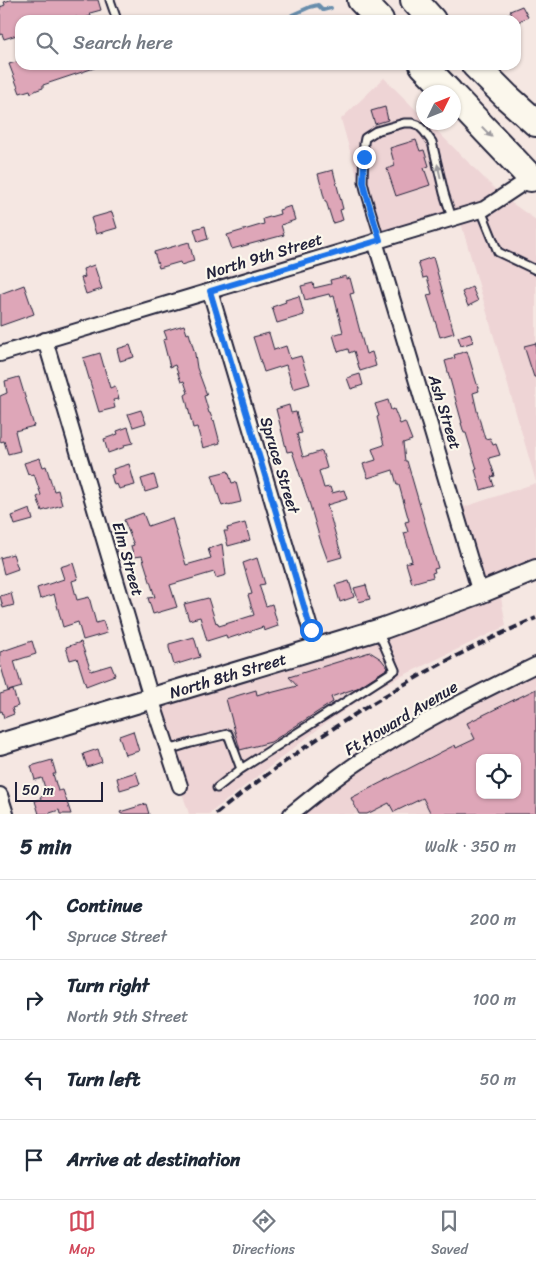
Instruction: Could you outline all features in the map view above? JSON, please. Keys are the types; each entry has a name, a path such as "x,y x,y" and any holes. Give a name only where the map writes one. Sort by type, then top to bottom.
{"highway":[{"path":"361,0 375,15"},
{"path":"414,0 428,15"},
{"path":"428,70 442,85"},
{"path":"480,70 536,123"},
{"path":"461,104 533,181"}],"main road":[{"name":"North 8th Street","path":"0,744 378,630 434,611 536,570"}],"street":[{"name":"North 9th Street","path":"0,354 481,210 533,181"},
{"name":"Ash Street","path":"377,241 480,593"},
{"name":"Spruce Street","path":"210,291 316,648"},
{"name":"Elm Street","path":"45,340 151,698 180,786"},
{"name":"Ft Howard Avenue","path":"291,814 372,753 433,717 536,665"},
{"path":"0,795 6,814"}],"lane":[{"path":"110,0 115,15"},
{"path":"377,241 363,182 365,138 376,130 404,123 412,123 418,125 424,131 432,142 452,218"},
{"path":"481,210 498,252 536,270"},
{"path":"217,788 241,769 395,670 378,630"},
{"path":"168,750 228,734 241,769"}],"shaded area":[{"path":"384,78 416,110 416,130 436,130 503,197 536,220 536,482 459,216 375,241 341,119"},
{"path":"536,483 536,570 499,586 506,626 379,687 326,723 209,814 189,814 151,698 480,594 455,510"},
{"path":"536,665 536,814 291,814 327,785"}],"building":[{"path":"10,0 98,0 101,10 90,13 91,15 15,15 15,36 4,39 2,34 0,35 0,7 5,5 4,2"},
{"path":"522,6 528,17 521,20 521,15 512,15 510,11"},
{"path":"15,62 15,70 88,70 43,85 43,88 31,93 30,90 20,93 9,64"},
{"path":"385,107 388,120 375,124 371,111"},
{"path":"416,140 420,151 424,150 429,166 424,168 430,185 396,196 387,169 395,166 390,148"},
{"path":"333,170 343,209 340,210 343,220 333,223 318,174"},
{"path":"291,206 295,220 281,225 284,235 232,249 227,235 264,224 263,219 280,214 279,210"},
{"path":"112,212 117,228 96,234 91,218"},
{"path":"205,226 208,239 198,242 194,229"},
{"path":"189,242 194,261 181,265 180,262 159,268 154,252"},
{"path":"433,257 454,333 440,337 427,295 432,294 427,277 423,278 418,262"},
{"path":"94,265 102,289 86,294 81,278 85,277 83,269"},
{"path":"346,276 346,279 350,278 354,293 350,294 366,354 372,352 376,366 360,371 354,351 349,353 348,349 338,352 333,335 343,332 334,296 330,297 329,294 305,300 301,286 313,283 314,288 331,284 330,280"},
{"path":"24,285 34,314 0,326 0,294"},
{"path":"472,287 478,301 468,306 462,292"},
{"path":"299,296 304,315 277,323 272,307 286,302 285,300"},
{"path":"184,325 187,334 189,333 197,368 207,395 204,396 209,413 214,420 220,443 203,448 197,427 193,428 185,395 188,393 184,381 181,382 175,365 170,367 163,340 167,339 164,331"},
{"path":"269,333 274,350 286,346 290,359 301,356 310,384 293,389 286,365 264,372 253,337"},
{"path":"470,333 473,342 461,346 458,337"},
{"path":"536,343 536,377 534,377 524,346"},
{"path":"130,345 134,357 120,361 117,349"},
{"path":"467,351 479,391 473,393 485,439 490,438 493,445 496,444 500,455 489,458 495,476 491,477 494,486 481,490 475,470 477,469 461,423 445,361 455,358 454,355"},
{"path":"100,353 110,388 115,386 119,399 113,400 115,408 99,412 83,358"},
{"path":"360,374 363,385 351,389 347,378"},
{"path":"19,377 34,426 15,431 20,451 8,454 4,441 0,442 0,396 7,393 5,381"},
{"path":"388,400 391,410 394,409 400,424 405,422 412,440 403,443 405,461 407,461 438,568 434,569 433,577 412,583 406,563 412,561 404,533 408,532 405,522 409,521 393,470 368,478 363,464 376,460 372,449 384,445 375,404"},
{"path":"289,405 291,413 296,412 302,433 297,434 303,457 322,451 327,468 319,471 324,488 330,487 332,493 344,490 347,499 327,505 342,557 328,561 292,451 287,452 276,409"},
{"path":"141,410 146,423 133,427 128,414"},
{"path":"128,427 133,443 108,453 104,439 118,434 117,431"},
{"path":"40,458 43,467 46,466 54,491 58,490 62,505 42,511 37,497 41,495 34,474 28,474 24,463"},
{"path":"129,464 135,485 119,489 117,484 114,485 111,475 114,474 113,469"},
{"path":"228,471 232,483 236,482 241,502 222,506 212,475"},
{"path":"154,475 158,488 145,492 141,479"},
{"path":"30,509 33,520 15,525 12,516"},
{"path":"143,513 148,526 172,518 186,565 211,558 208,549 222,544 226,575 216,578 214,572 170,585 177,607 153,614 148,598 155,597 142,556 134,557 131,546 134,545 124,520"},
{"path":"245,523 250,540 228,546 224,531 228,531 227,528"},
{"path":"13,554 18,569 4,574 0,558"},
{"path":"257,558 265,584 259,585 266,606 272,604 278,626 264,631 263,627 227,639 226,635 207,641 200,617 189,620 184,604 208,598 216,623 219,626 254,615 248,595 252,594 243,563"},
{"path":"73,563 78,579 72,581 77,600 89,597 96,623 103,621 107,633 83,640 78,622 63,627 54,594 40,599 37,588 64,579 60,567"},
{"path":"349,581 354,597 340,602 335,585"},
{"path":"366,585 370,599 359,602 354,588"},
{"path":"11,593 14,605 3,608 0,596"},
{"path":"194,637 200,657 174,665 169,644"},
{"path":"32,641 36,654 14,661 22,687 8,691 0,663 0,652"},
{"path":"81,642 91,671 111,665 115,675 86,686 77,658 70,660 66,647"},
{"path":"370,652 381,659 388,668 357,688 331,697 333,702 271,742 240,750 226,699 256,690 257,695 297,686 289,677"},
{"path":"536,689 536,814 431,814 423,798 394,812 389,803 367,814 359,814 351,798 455,745 456,748 475,739 467,723"},
{"path":"13,690 18,706 12,708 14,714 4,718 2,711 0,712 0,694"},
{"path":"133,731 139,751 125,755 119,736"},
{"path":"98,749 102,762 87,767 83,754"},
{"path":"52,760 56,774 53,774 58,791 63,790 71,814 60,814 59,810 47,814 39,814 35,801 47,795 42,778 35,780 31,766"},
{"path":"136,772 140,784 120,790 117,778"},
{"path":"146,804 149,814 121,814 120,812"}],"waterway":[{"path":"292,15 318,5 323,10 331,8"}],"railway":[{"path":"216,814 291,757 370,705 451,659 536,618"}],"route":[{"path":"311,630 210,291 380,240 363,182 364,157"}]}
